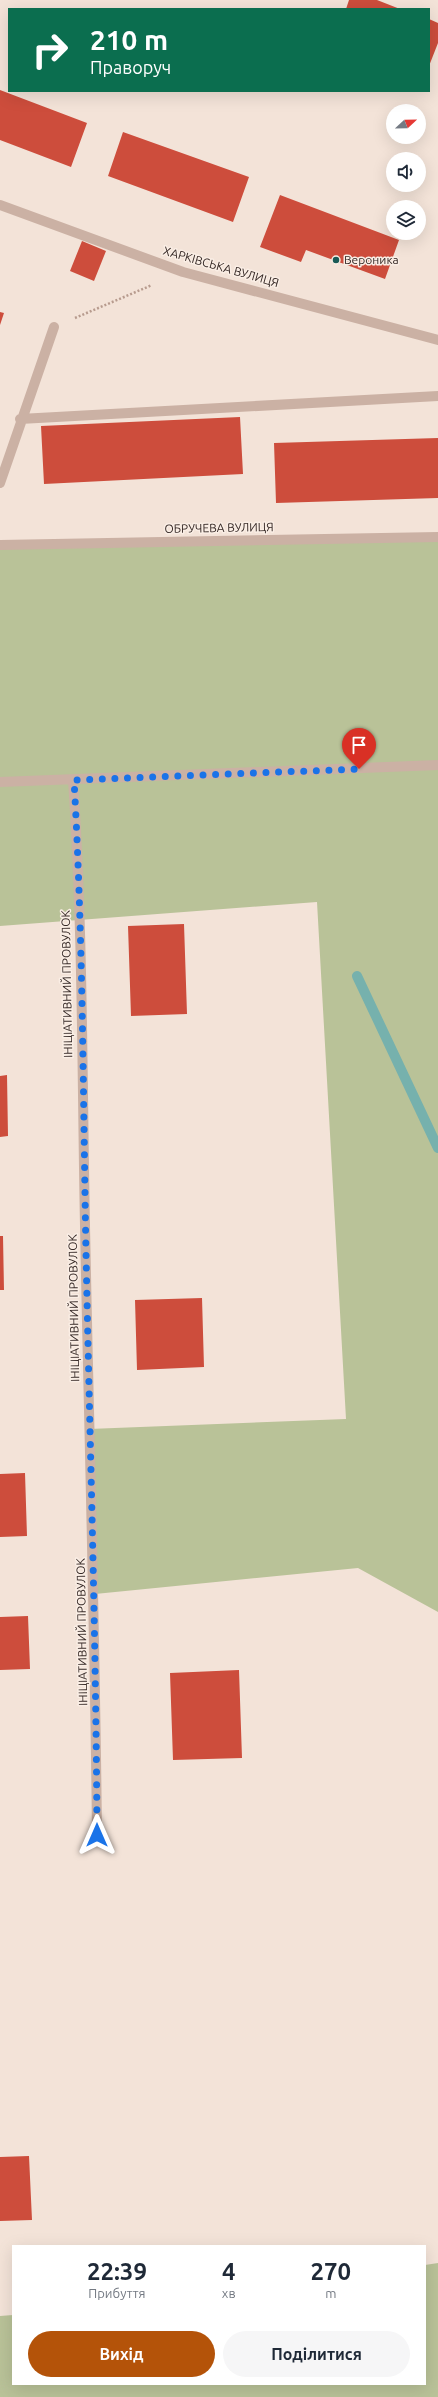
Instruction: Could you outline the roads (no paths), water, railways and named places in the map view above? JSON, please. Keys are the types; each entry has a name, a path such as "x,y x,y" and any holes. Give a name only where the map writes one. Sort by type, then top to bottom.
{"street":[{"name":"ХАРКІВСЬКА ВУЛИЦЯ","path":"0,205 183,272 438,340"},
{"path":"0,483 20,419 54,327"},
{"path":"20,419 438,396"},
{"name":"ОБРУЧЕВА ВУЛИЦЯ","path":"0,545 438,537"},
{"path":"0,782 438,765"},
{"name":"ІНІЦІАТИВНИЙ ПРОВУЛОК","path":"74,780 79,920 89,1422 95,1594 97,1835"}],"waterway":[{"path":"357,976 438,1148"}],"place":[{"name":"Вероника","path":"336,260"}]}
